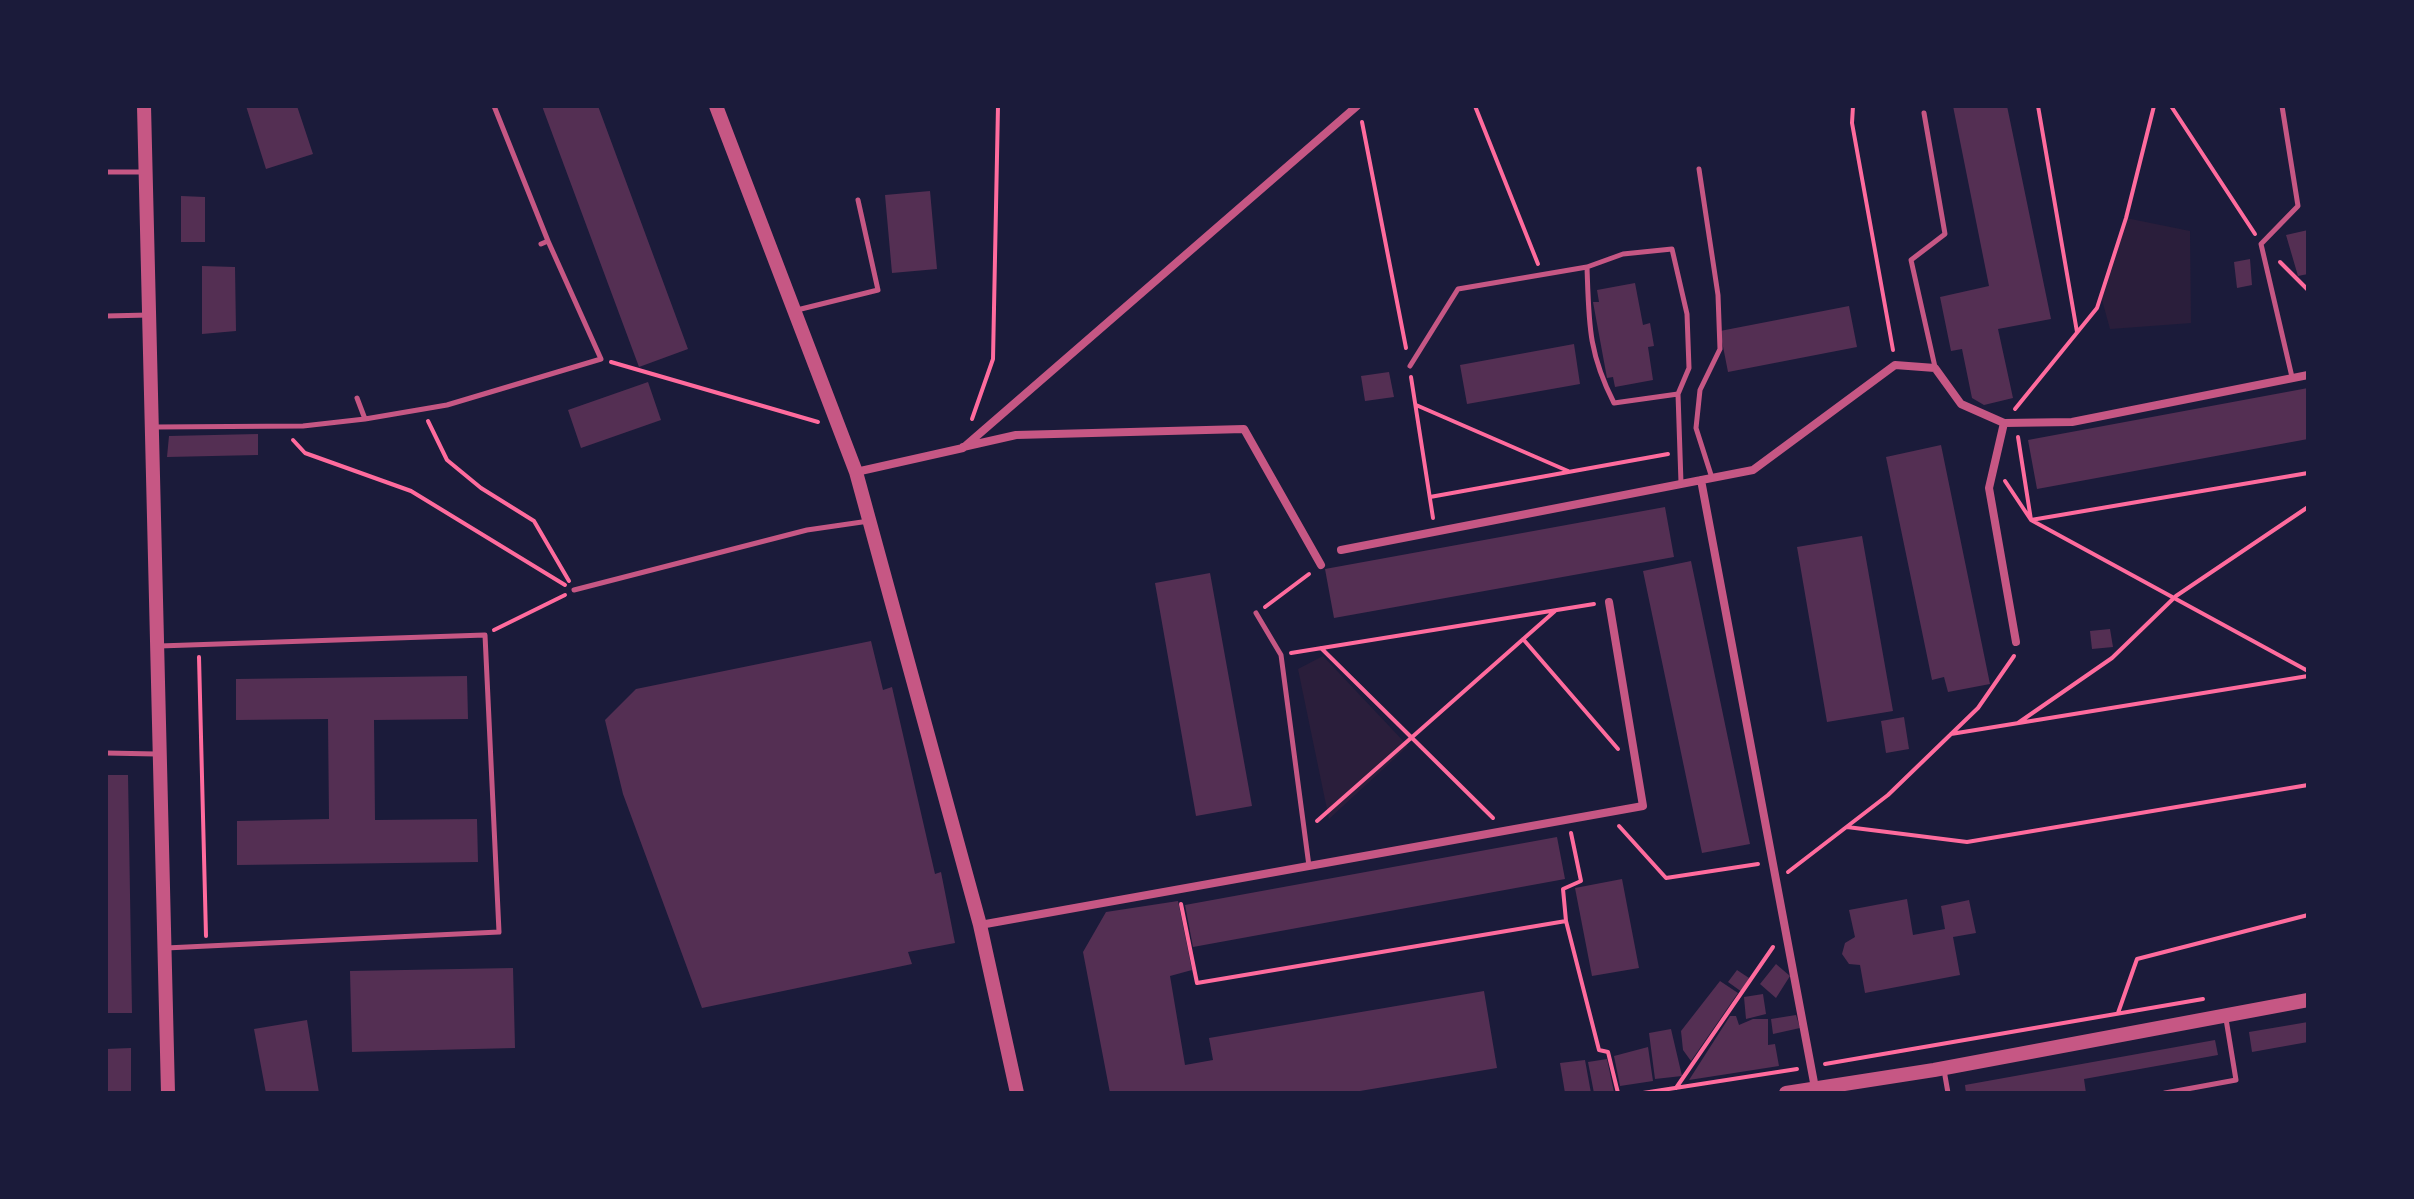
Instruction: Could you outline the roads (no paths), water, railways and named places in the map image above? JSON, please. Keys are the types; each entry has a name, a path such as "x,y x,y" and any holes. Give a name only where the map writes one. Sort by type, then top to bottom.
{"street":[{"path":"144,106 155,427 168,1093"},
{"path":"716,106 856,472 980,925 1017,1093"},
{"path":"963,448 1357,106"},
{"path":"1341,550 1753,470 1895,365 1935,368 1961,404 2004,423 2072,422 2308,375"},
{"path":"2004,423 1989,488 2016,642"},
{"path":"856,472 1016,435 1244,429 1321,565"},
{"path":"1701,480 1815,1088"},
{"path":"980,925 1643,806 1609,602"},
{"path":"1786,1093 1943,1068 2308,1000"}],"lane":[{"path":"155,427 279,426 365,419 423,410 601,359 544,242 494,106"},
{"path":"2282,106 2298,206 2261,244 2292,378"},
{"path":"1924,113 1945,234 1911,260 1935,368"},
{"path":"1699,169 1718,295 1720,349 1700,390 1696,428 1712,478"},
{"path":"106,172 146,172"},
{"path":"794,311 878,290 858,200"},
{"path":"1410,366 1458,289 1587,267 1623,254 1672,249 1687,314 1689,368 1678,394 1681,484"},
{"path":"1587,267 1589,324 1596,367 1614,403 1678,394"},
{"path":"106,316 150,315"},
{"path":"357,398 365,419"},
{"path":"574,590 807,530 870,520"},
{"path":"1256,613 1281,655 1309,867"},
{"path":"158,646 485,635 499,932 166,948"},
{"path":"106,753 161,754"},
{"path":"2165,1093 2236,1080 2225,1016"},
{"path":"1943,1068 1948,1093"}]}
